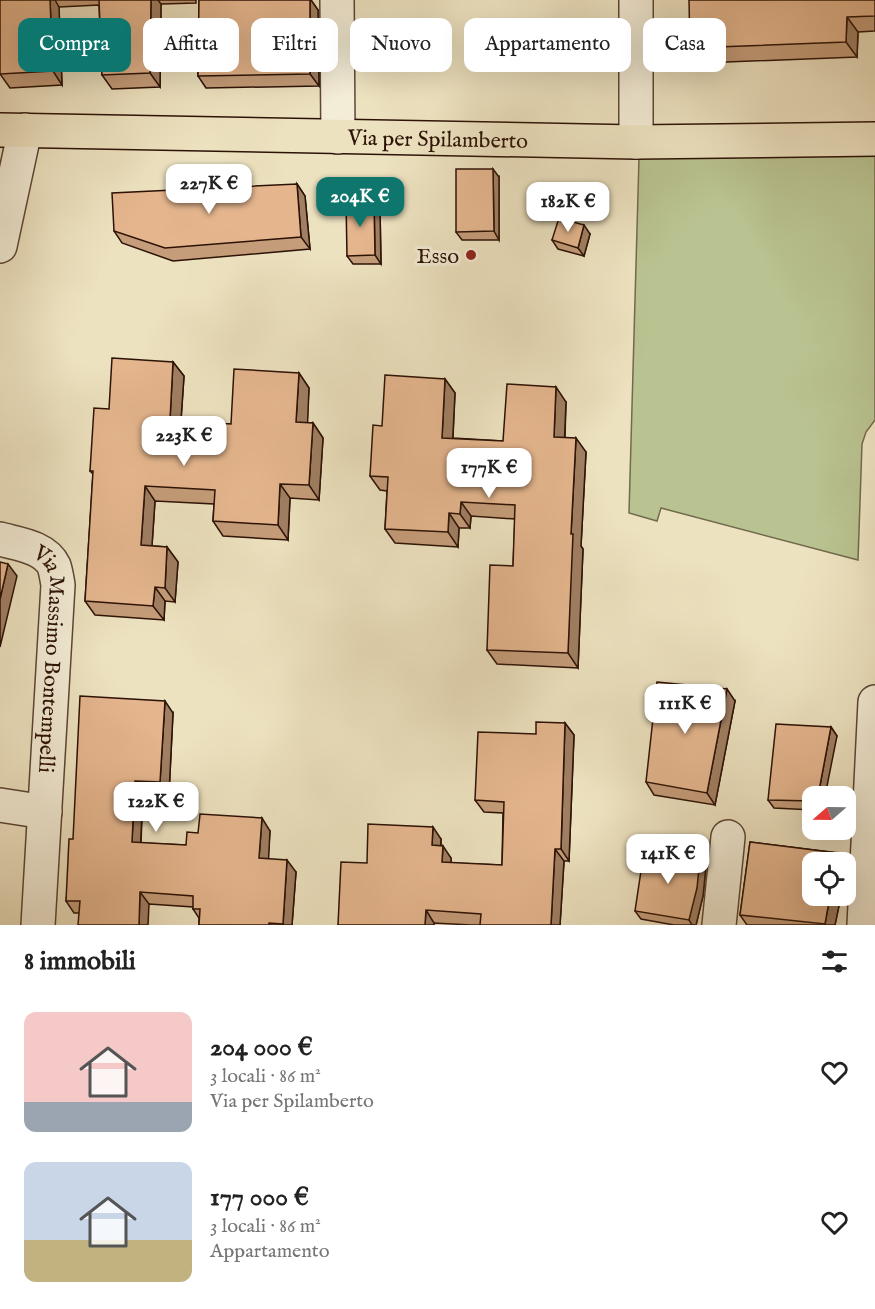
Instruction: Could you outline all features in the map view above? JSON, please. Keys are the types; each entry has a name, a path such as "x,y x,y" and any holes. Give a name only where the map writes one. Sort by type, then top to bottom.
{"main road":[{"name":"Via per Spilamberto","path":"12,130 636,142 875,140"}],"street":[{"path":"337,0 338,137"},
{"path":"636,0 636,142"},
{"path":"0,246 12,130"},
{"name":"Via Massimo Bontempelli","path":"0,539 32,547 46,555 54,566 58,585 38,925"},
{"path":"864,925 875,702"},
{"name":"Via Massimo Bontempelli","path":"0,805 45,812"},
{"path":"718,925 728,837"}],"green space":[{"path":"875,155 875,420 866,432 862,444 858,560 661,508 657,521 629,513 639,158"}],"building":[{"path":"0,0 50,0 51,18 18,18 18,72 35,72 0,74"},
{"path":"99,0 151,0 151,18 143,18 143,72 150,73 102,75 102,72 131,72 131,18 100,18"},
{"path":"199,0 310,0 310,18 251,18 251,72 310,72 310,74 198,76 198,72 239,72 239,18 199,18"},
{"path":"689,0 875,0 875,16 847,17 846,42 726,47 726,18 689,18"},
{"path":"456,169 493,169 494,231 456,232"},
{"path":"297,184 301,237 165,248 114,231 112,193"},
{"path":"346,201 374,201 375,255 347,256"},
{"path":"559,218 584,225 578,248 552,240"},
{"path":"112,358 173,362 170,420 231,424 234,369 299,373 296,422 313,423 309,485 280,484 278,525 213,521 215,490 145,486 141,545 167,547 165,588 155,587 153,606 85,601 93,471 90,471 94,408 109,409"},
{"path":"385,375 445,379 442,438 503,441 507,384 556,387 554,437 576,438 568,653 487,650 490,565 513,566 515,505 461,502 460,514 449,513 448,532 385,529 388,477 370,476 373,425 382,426"},
{"path":"0,562 8,564 0,599"},
{"path":"657,682 727,689 707,793 646,782"},
{"path":"80,696 165,701 160,782 135,781 132,842 186,845 187,832 198,833 200,814 262,818 259,858 287,860 283,924 199,925 200,909 193,909 193,896 140,892 139,925 78,925 80,901 66,901 69,839 73,839"},
{"path":"536,722 565,723 561,849 555,849 551,925 480,925 481,914 426,910 425,925 338,925 341,862 367,863 368,824 433,827 432,845 443,846 442,862 502,865 504,802 475,800 478,732 536,734"},
{"path":"776,724 831,727 820,786 802,786 802,801 768,800"},
{"path":"750,842 830,852 802,852 802,906 828,906 825,924 740,915"},
{"path":"644,851 700,858 697,888 689,920 635,911"}],"place":[{"name":"Esso","path":"471,255"}]}
